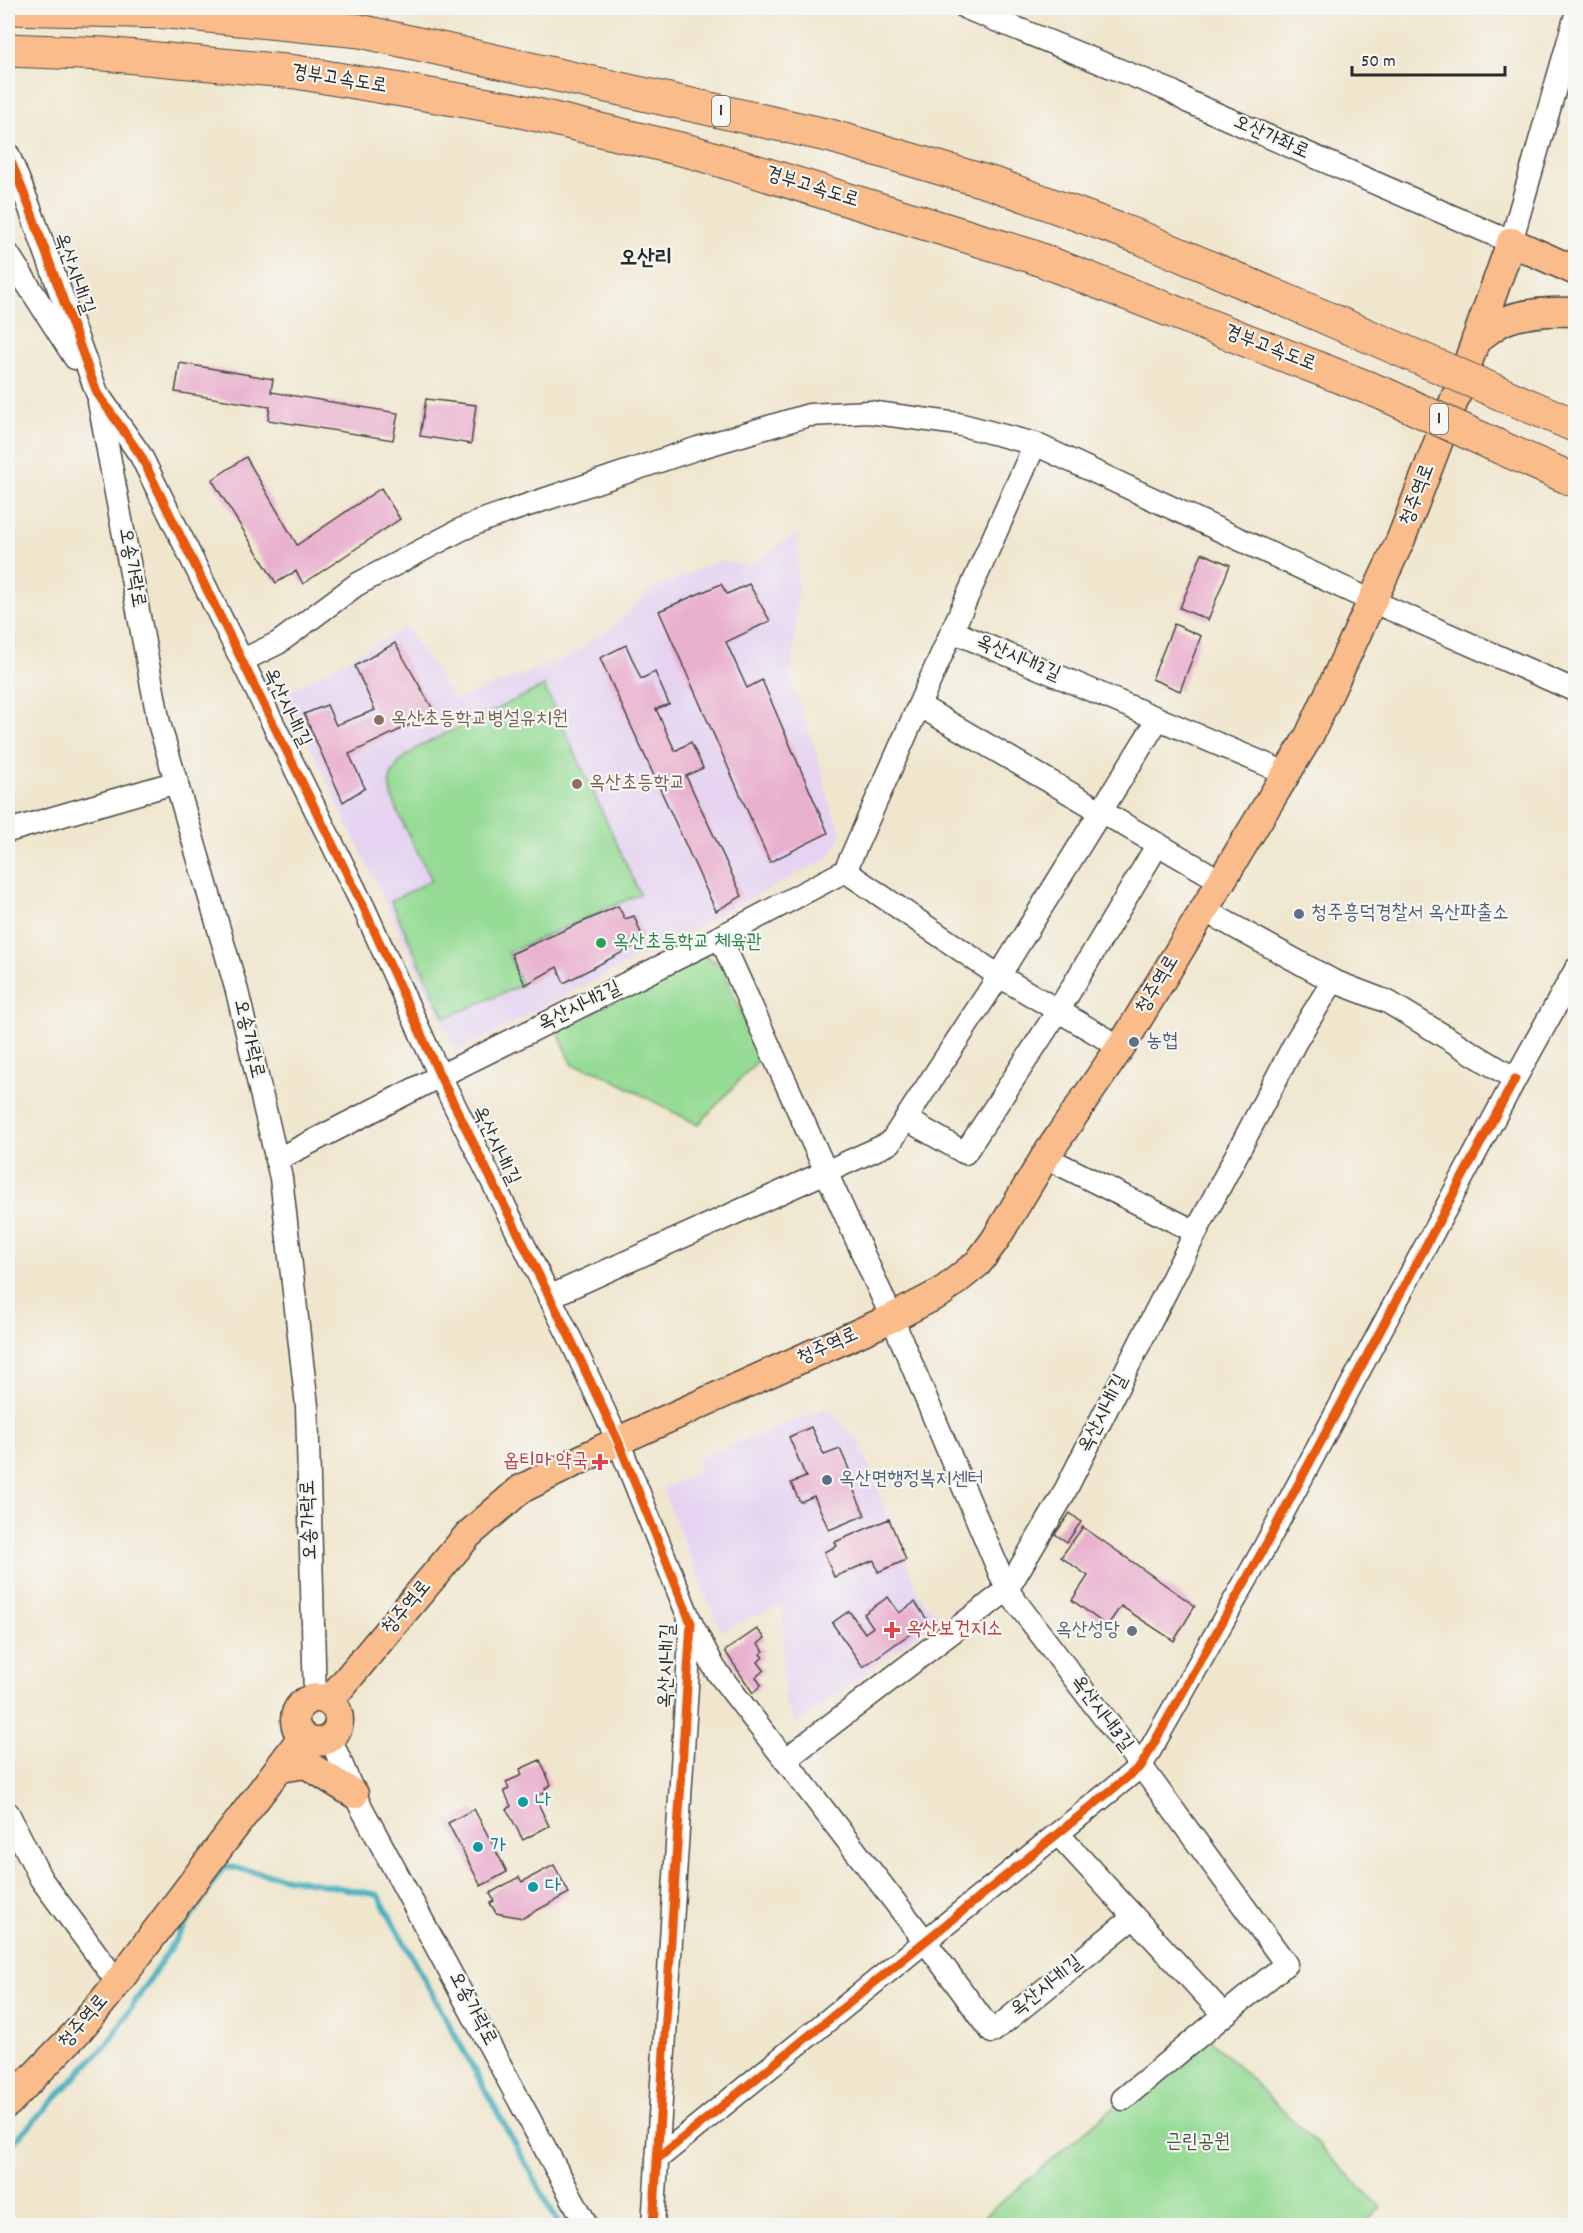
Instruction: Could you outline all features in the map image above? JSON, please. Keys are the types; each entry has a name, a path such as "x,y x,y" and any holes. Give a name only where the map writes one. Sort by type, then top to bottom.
{"highway":[{"name":"1","path":"8,8 168,12 360,31 831,136 997,185 1139,237 1575,426"},
{"name":"경부고속도로","path":"8,50 104,54 296,72 512,109 693,152 1031,256 1384,394 1575,481"}],"main road":[{"name":"오산가좌로","path":"1511,242 1575,271"},
{"name":"청주역로","path":"322,1699 468,1535 521,1489 618,1441 892,1318 942,1292 978,1263 995,1240 1045,1157 1120,1047 1309,736 1401,539 1511,242"},
{"path":"1476,340 1503,321 1558,311 1575,312"},
{"path":"118,1983 281,1768 316,1737 338,1726 339,1719 334,1706 322,1699"},
{"path":"281,1768 306,1764 354,1794"},
{"name":"청주역로","path":"8,2103 78,2031 118,1983"}],"street":[{"name":"오산가좌로","path":"966,8 1171,92 1189,102 1511,242"},
{"name":"청주역로","path":"1511,242 1575,15"},
{"name":"옥산시내1길","path":"8,154 97,393 141,456 363,906 440,1076 618,1441 691,1623 715,1669 992,2031 1134,1917"},
{"path":"8,254 97,393"},
{"name":"오송가락로","path":"97,393 159,723 237,991 281,1178 307,1406 322,1699"},
{"path":"243,660 278,643 356,585 462,529 489,518 698,448 808,415 869,412 958,424 1035,444 1372,601 1575,691"},
{"path":"952,631 1035,444"},
{"name":"옥산시내2길","path":"276,1160 720,937 845,870 952,631 1286,774"},
{"path":"920,706 1221,881"},
{"path":"549,1297 890,1143 999,976 1158,719"},
{"path":"8,831 177,782"},
{"path":"906,1119 965,1153 1058,1011 1158,844"},
{"path":"845,870 999,976 1120,1047"},
{"path":"1204,910 1333,981 1388,1002 1515,1079"},
{"path":"720,937 892,1318"},
{"path":"657,2159 1141,1766 1263,1550 1575,969"},
{"name":"옥산시내1길","path":"785,1760 1007,1590 1061,1499 1296,1041 1333,981"},
{"path":"1045,1157 1196,1232"},
{"name":"옥산시내3길","path":"892,1318 1007,1590 1141,1766 1286,1964 1123,2099"},
{"name":"옥산시내1길","path":"653,2226 691,1623"},
{"name":"오송가락로","path":"316,1737 354,1794 587,2226"},
{"name":"청주역로","path":"8,1813 41,1879 118,1983"},
{"path":"1059,1833 1224,2015"}],"shaded area":[{"name":"옥산초등학교","path":"798,533 797,612 791,681 821,767 829,802 842,834 830,857 457,1052 285,694 406,627 454,700 568,657 618,623 649,591 720,560 748,566"},
{"path":"828,1408 860,1444 919,1595 940,1617 797,1724 784,1702 783,1605 721,1631 662,1489 700,1471 696,1459"}],"green space":[{"path":"544,686 640,894 508,953 522,985 445,1018 391,901 432,880 393,800 390,780 398,765 420,746"},
{"path":"702,954 722,966 760,1058 698,1125 597,1071 573,1065 557,1031"},
{"name":"근린공원","path":"1203,2032 1381,2207 1363,2226 973,2226"}],"building":[{"path":"180,363 273,379 271,392 398,413 393,440 268,420 270,407 175,392"},
{"path":"426,399 476,405 471,444 420,436"},
{"path":"246,457 297,545 381,488 400,519 303,584 296,571 276,583 212,480"},
{"path":"1202,553 1230,565 1208,620 1180,608"},
{"path":"721,584 727,594 749,584 770,621 726,642 747,688 762,680 828,833 770,862 659,611"},
{"path":"1174,624 1201,636 1180,691 1152,679"},
{"path":"395,643 435,713 349,754 365,788 343,802 304,714 327,705 336,725 375,710 355,666"},
{"path":"626,645 641,679 655,672 669,704 656,709 675,751 691,742 703,768 686,776 742,896 716,911 600,658"},
{"path":"618,906 625,919 634,916 644,941 564,983 557,967 525,985 511,954"},
{"name":"옥산면행정복지센터","path":"811,1427 824,1455 840,1449 855,1483 851,1484 865,1515 829,1530 814,1496 800,1502 791,1483 806,1477 789,1437"},
{"path":"1070,1513 1081,1522 1067,1542 1055,1534"},
{"path":"889,1519 906,1560 878,1572 874,1560 834,1577 824,1552 837,1546 835,1542"},
{"path":"1083,1527 1195,1606 1174,1641 1121,1606 1107,1626 1072,1600 1088,1576 1061,1557"},
{"name":"옥산보건지소","path":"888,1597 899,1613 915,1602 928,1621 863,1667 832,1623 849,1611 865,1633 873,1627 864,1614"},
{"path":"757,1629 765,1638 758,1644 764,1651 760,1654 763,1657 758,1662 764,1670 756,1677 761,1685 753,1693 725,1651"},
{"name":"나","path":"540,1760 551,1785 545,1788 547,1791 535,1797 549,1826 523,1840 507,1810 511,1806 504,1791 509,1789 506,1782 522,1775 520,1769"},
{"name":"가","path":"474,1809 507,1872 481,1886 448,1823"},
{"name":"다","path":"554,1865 569,1893 523,1918 496,1913 490,1903 494,1901 490,1893 519,1877 522,1882"}],"waterway":[{"path":"8,2148 108,2043 224,1866 378,1895 560,2226"}],"cycle path":[{"path":"8,154 97,393 141,456 363,906 440,1076 570,1338 618,1441 691,1623 653,2226"},
{"path":"657,2159 1141,1766 1263,1550 1515,1079"}],"place":[{"name":"옥산초등학교병설유치원","path":"379,720"},
{"name":"옥산초등학교","path":"577,784"},
{"name":"청주흥덕경찰서 옥산파출소","path":"1299,914"},
{"name":"옥산초등학교 체육관","path":"601,943"},
{"name":"농협","path":"1134,1042"},
{"name":"옵티마 약국","path":"600,1462"},
{"name":"옥산면행정복지센터","path":"827,1480"},
{"name":"옥산보건지소","path":"892,1630"},
{"name":"옥산성당","path":"1132,1631"},
{"name":"나","path":"523,1802"},
{"name":"가","path":"478,1847"},
{"name":"다","path":"533,1887"}],"district":[{"name":"오산리","path":"646,259"}]}
